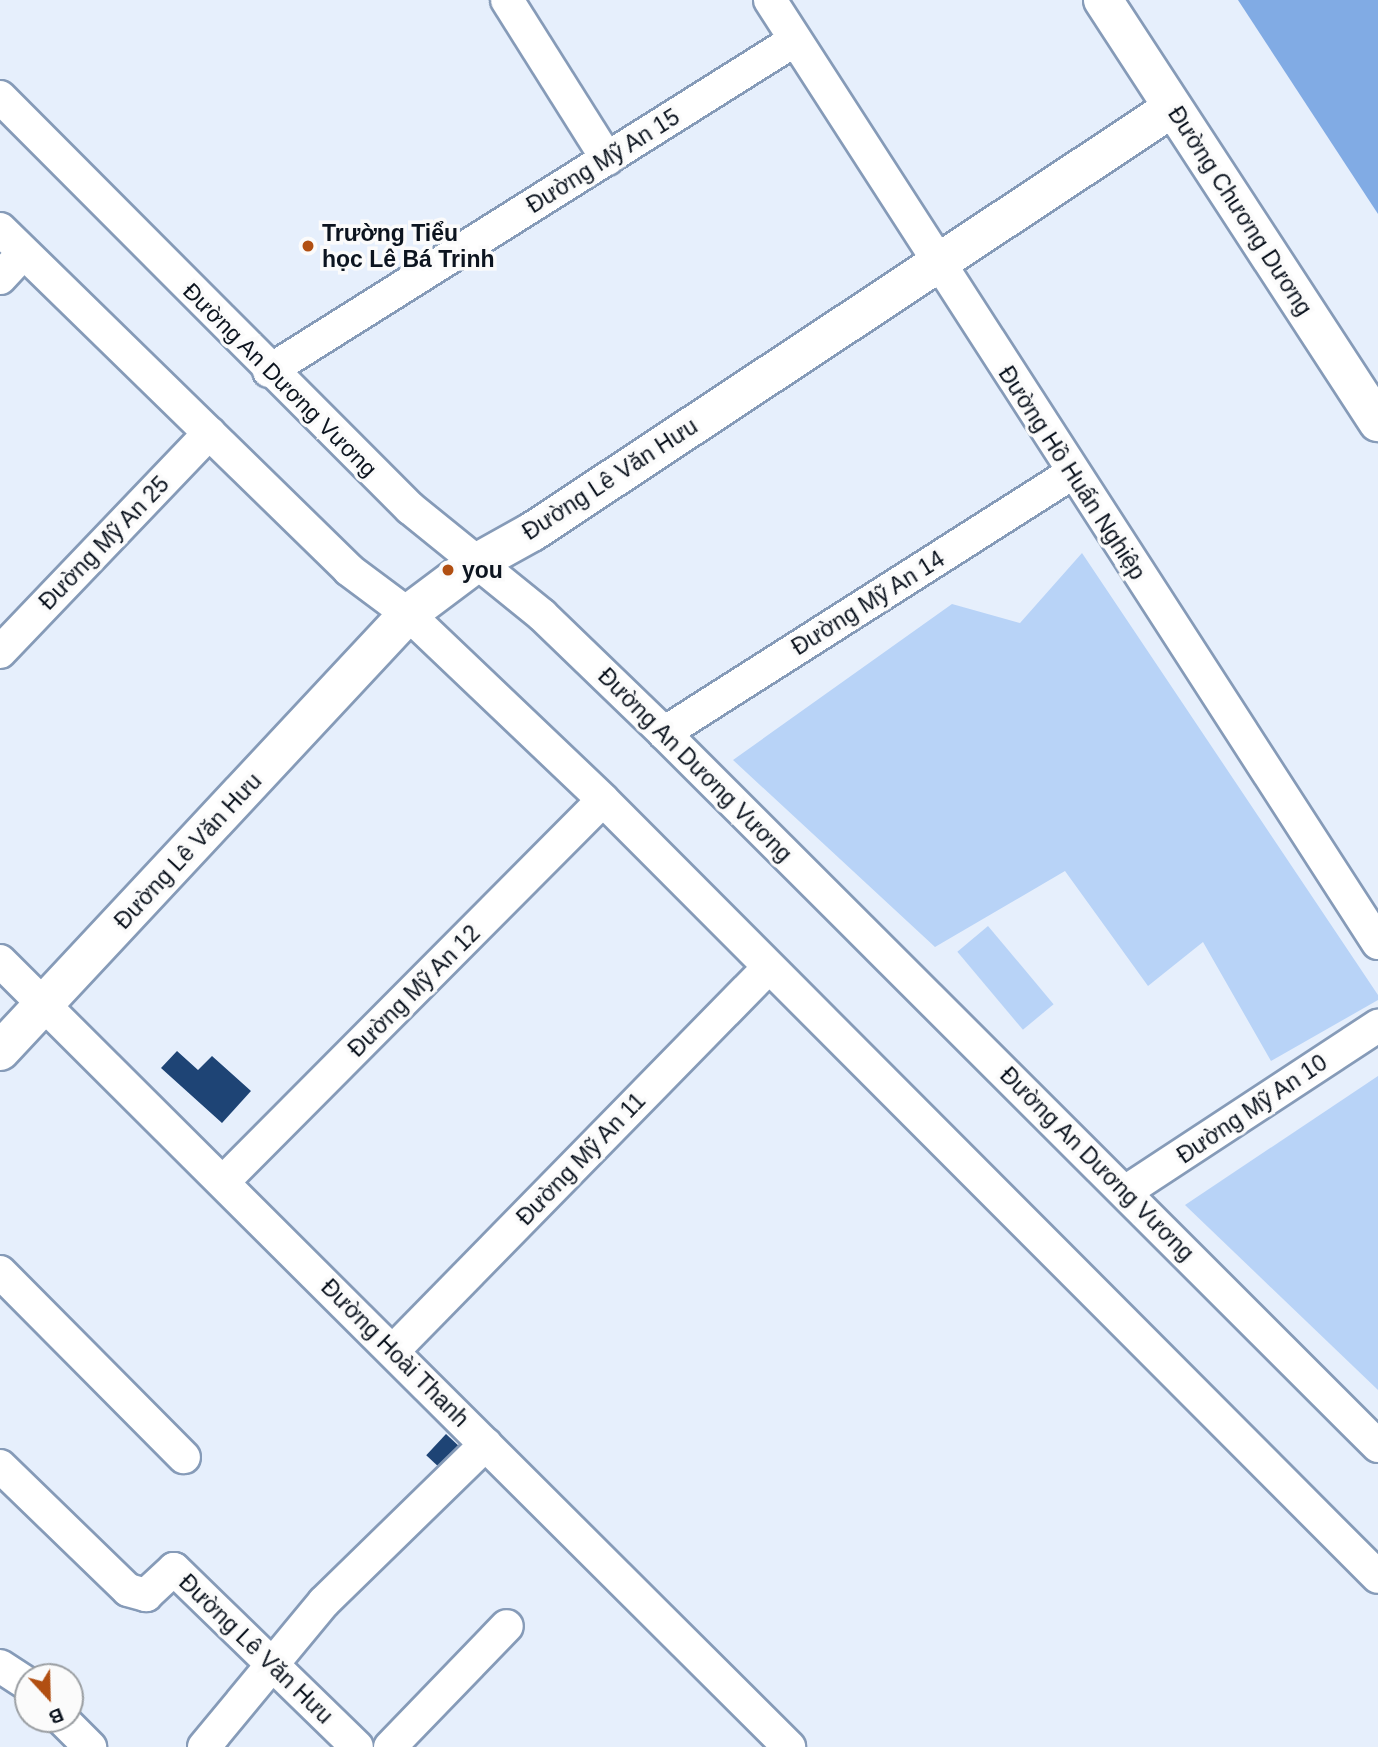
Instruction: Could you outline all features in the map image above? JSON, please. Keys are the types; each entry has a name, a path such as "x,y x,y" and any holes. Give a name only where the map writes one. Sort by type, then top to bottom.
{"street":[{"path":"507,0 607,159"},
{"name":"Đường Hồ Huấn Nghiệp","path":"770,0 1071,474 1378,943"},
{"name":"Đường Chương Dương","path":"1103,0 1378,422"},
{"name":"Đường Mỹ An 15","path":"269,371 795,40"},
{"name":"Đường An Dương Vương","path":"0,97 269,371 410,508 542,615 664,733 1378,1446"},
{"name":"Đường Lê Văn Hưu","path":"0,1051 408,614 476,563 532,532 937,260 1172,108"},
{"path":"0,229 349,570 408,614 603,800 1378,1577"},
{"path":"0,278 23,253"},
{"name":"Đường Mỹ An 25","path":"0,652 209,433"},
{"name":"Đường Mỹ An 14","path":"664,733 1071,474"},
{"name":"Đường Mỹ An 12","path":"224,1181 603,800"},
{"name":"Đường Hoài Thanh","path":"0,961 224,1181 789,1747"},
{"name":"Đường Mỹ An 11","path":"393,1351 769,967"},
{"name":"Đường Mỹ An 10","path":"1125,1192 1378,1026"},
{"path":"0,1272 184,1457"},
{"path":"204,1747 274,1667 324,1602 486,1444"},
{"name":"Đường Lê Văn Hưu","path":"0,1465 128,1590 146,1595 174,1569 357,1747"},
{"path":"390,1747 507,1626"},
{"path":"76,1733 90,1747"}],"shaded area":[{"path":"1238,0 1378,0 1378,214"},
{"path":"1082,553 1378,995 1378,1000 1271,1061 1203,942 1148,986 1065,871 935,947 733,760 952,604 1020,623"},
{"path":"988,926 1054,1004 1023,1030 957,952"},
{"path":"1378,1076 1378,1390 1185,1205"}],"building":[{"path":"177,1051 198,1070 212,1056 251,1091 222,1123 161,1068"},
{"path":"446,1434 462,1449 442,1470 426,1455"}],"place":[{"name":"Trường Tiểu học Lê Bá Trinh","path":"308,246"},
{"name":"you","path":"448,570"}]}
